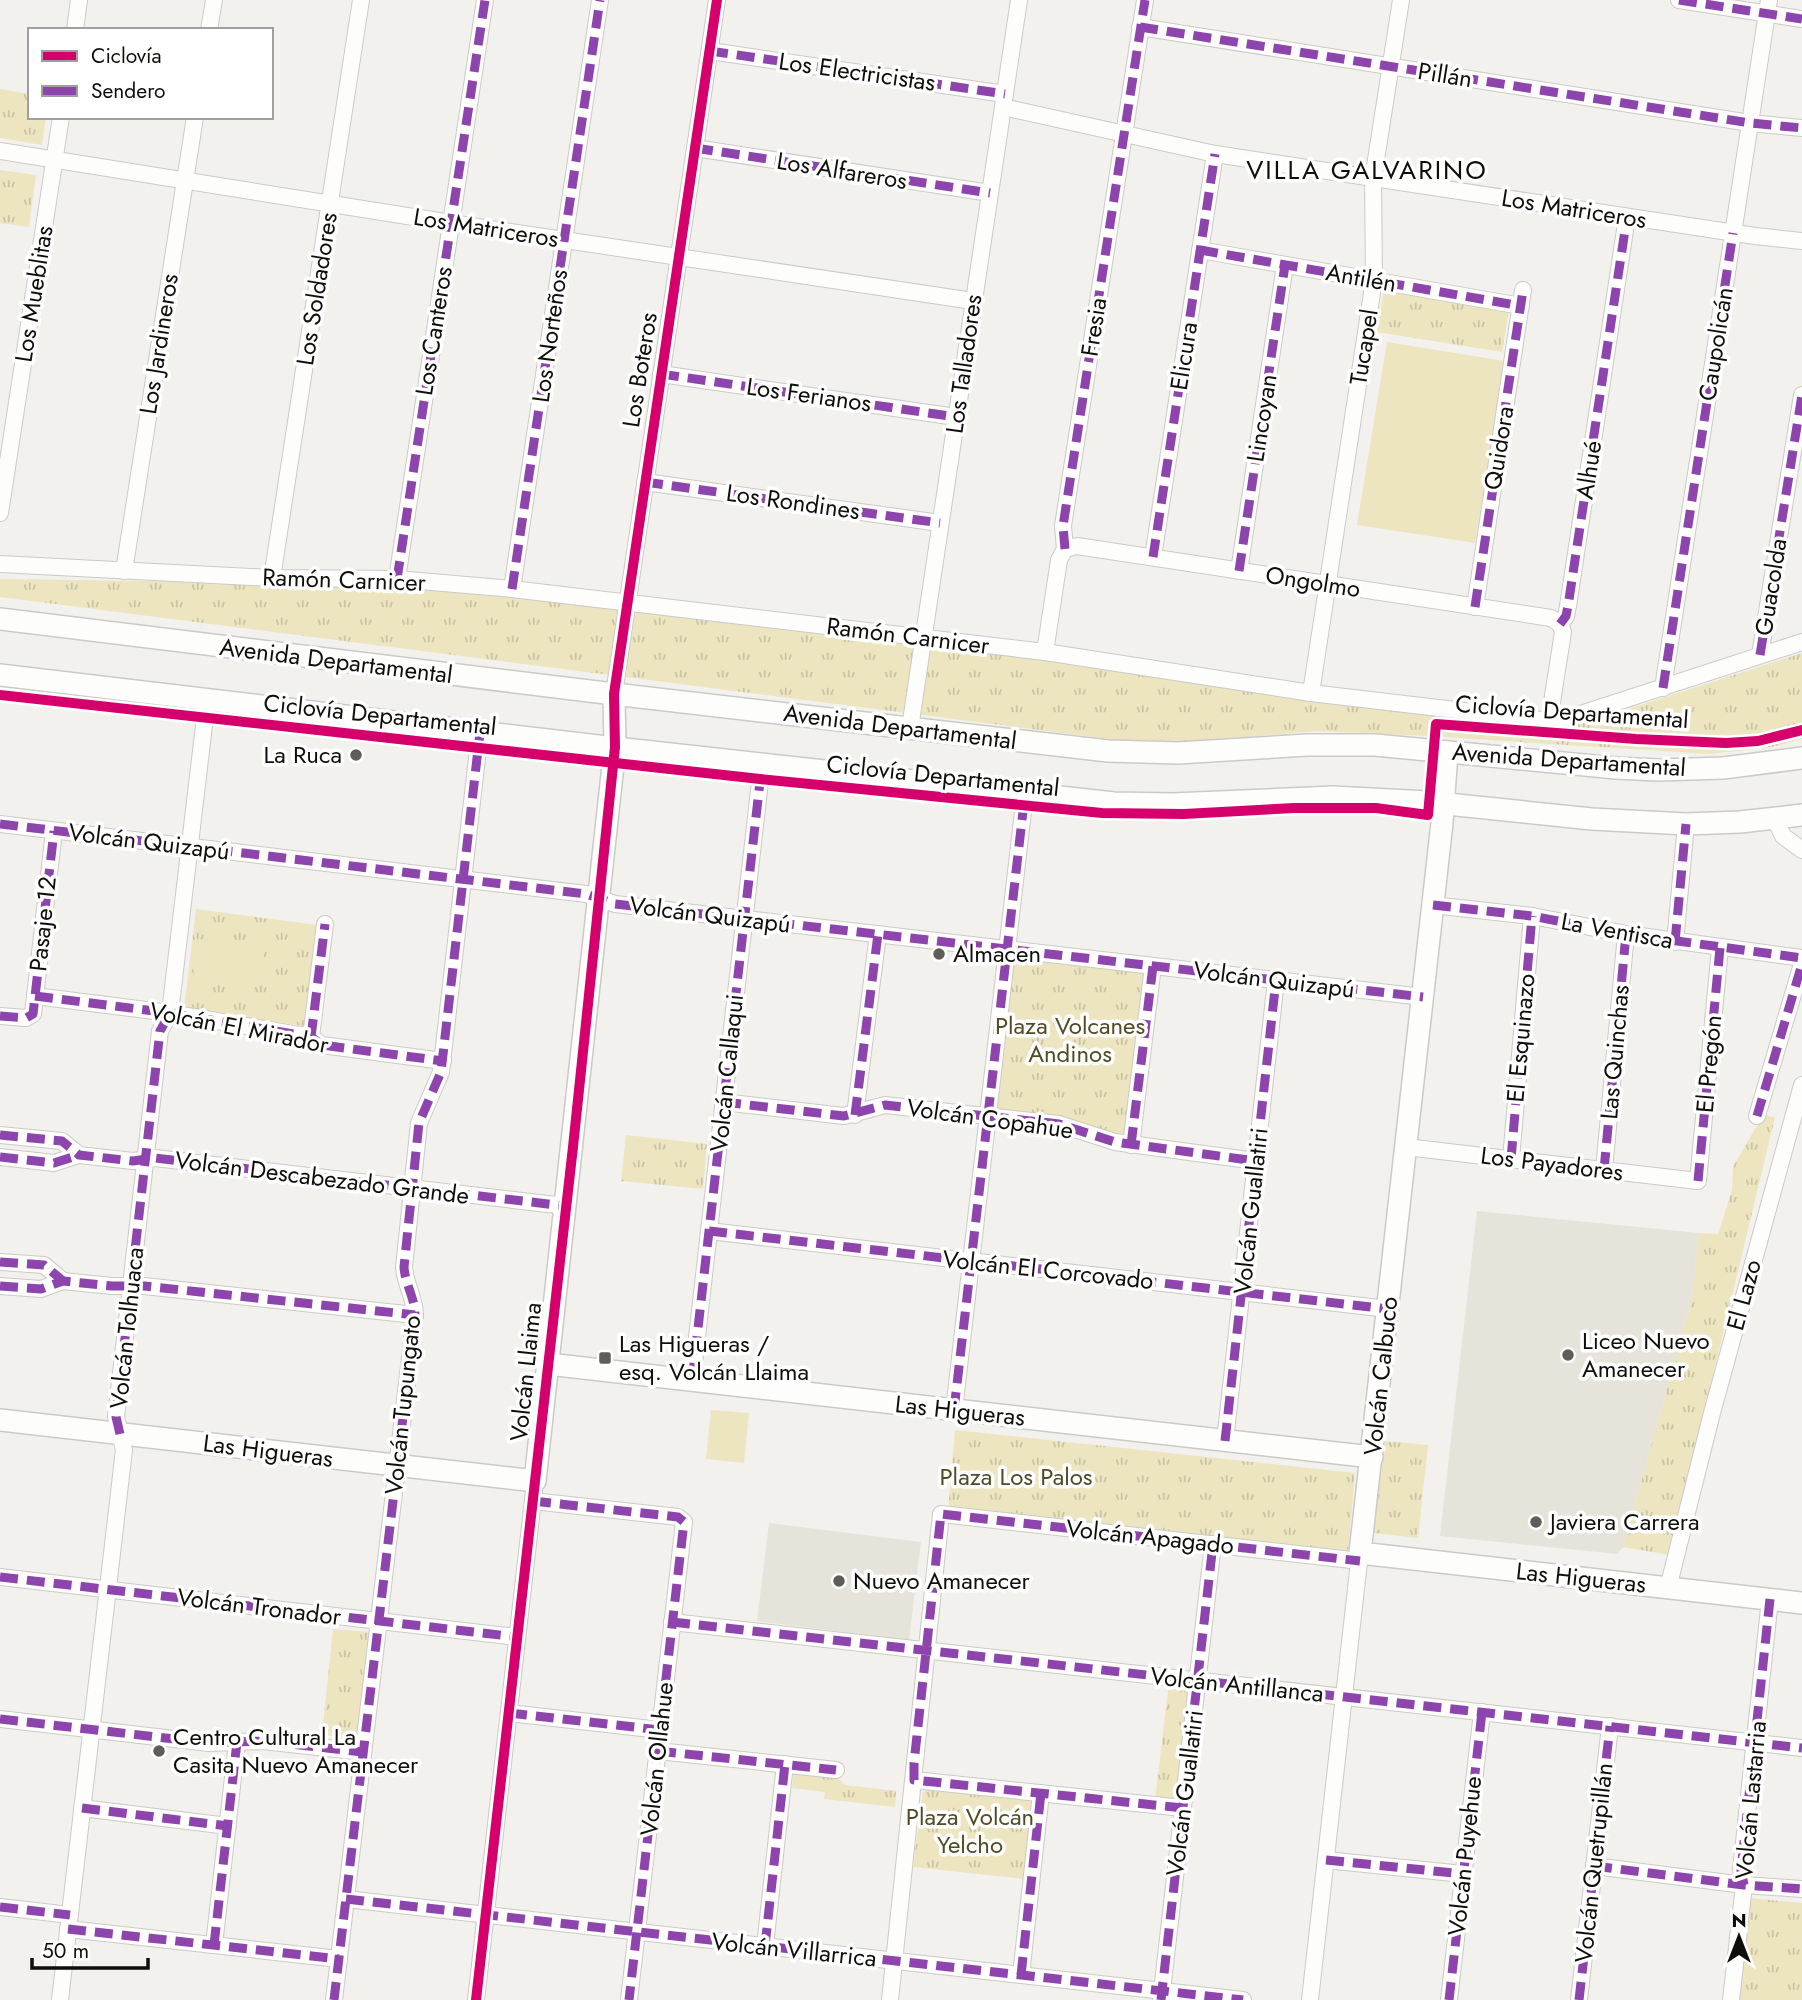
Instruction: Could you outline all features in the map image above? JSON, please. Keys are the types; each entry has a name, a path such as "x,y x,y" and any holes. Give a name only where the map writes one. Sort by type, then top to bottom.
{"main road":[{"name":"Avenida Departamental","path":"0,619 1029,743 1118,751 1178,753 1341,744 1375,745 1658,770 1723,768 1802,758"},
{"name":"Avenida Departamental","path":"0,675 1114,803 1172,804 1333,797 1443,804 1592,820 1686,824 1728,823 1802,815"},
{"name":"Los Boteros","path":"614,694 615,747"},
{"name":"Volcán Llaima","path":"534,1491 615,747"},
{"name":"Volcán Calbuco","path":"1360,1557 1433,905 1447,752"},
{"name":"Las Higueras","path":"548,1364 1372,1457"},
{"name":"Las Higueras","path":"0,1420 397,1466 534,1491"},
{"name":"Las Higueras","path":"1360,1557 1802,1603"}],"street":[{"path":"75,28 79,0"},
{"path":"209,28 214,0"},
{"name":"Los Soldadores","path":"272,578 361,0"},
{"name":"Los Canteros","path":"397,579 485,0"},
{"name":"Los Norteños","path":"512,589 600,0"},
{"name":"Los Boteros","path":"614,694 717,0"},
{"name":"Los Talladores","path":"910,728 1019,0"},
{"name":"Fresia","path":"1045,652 1059,560 1065,549 1063,526 1144,0"},
{"name":"Tucapel","path":"1311,693 1374,280 1373,178 1401,0"},
{"path":"1679,0 1768,7 1802,19"},
{"name":"Caupolicán","path":"1663,688 1768,7"},
{"name":"Pillán","path":"1140,27 1802,128"},
{"name":"Los Electricistas","path":"710,51 1004,101"},
{"name":"Los Matriceros","path":"1004,101 1124,135 1215,154 1733,233 1802,241"},
{"name":"Los Mueblitas","path":"0,513 61,119"},
{"name":"Los Jardineros","path":"124,571 195,119"},
{"name":"Los Alfareros","path":"695,149 990,193"},
{"name":"Los Matriceros","path":"0,151 451,223 973,301"},
{"name":"Elicura","path":"1153,557 1215,154"},
{"name":"Alhué","path":"1549,721 1563,632 1560,624 1566,616 1568,606 1627,217"},
{"name":"Antilén","path":"1200,250 1374,280 1522,298"},
{"name":"Lincoyan","path":"1239,571 1285,265"},
{"name":"Quidora","path":"1475,607 1522,298"},
{"name":"Los Ferianos","path":"661,374 956,417"},
{"name":"Guacolda","path":"1760,655 1802,395"},
{"name":"Los Rondines","path":"645,482 940,523"},
{"name":"Ongolmo","path":"1065,549 1077,546 1153,557 1551,618 1560,624"},
{"name":"Ramón Carnicer","path":"0,564 272,578 397,579 512,589 1045,652 1311,693 1549,721 1565,719 1802,642"},
{"name":"Volcán Tolhuaca","path":"60,2000 124,1450 116,1417 160,1031 170,1013 207,700"},
{"name":"Volcán Tupungato","path":"334,2000 415,1315 414,1299 404,1267 419,1123 438,1083 443,1061 480,732"},
{"name":"Volcán Callaqui","path":"692,1381 762,764"},
{"path":"954,1410 1025,794"},
{"path":"1775,819 1783,836 1802,850"},
{"name":"Volcán Quizapú","path":"0,824 586,894 615,904 1423,997"},
{"path":"1675,942 1686,824"},
{"name":"Pasaje 12","path":"0,1016 22,1018 33,1014 54,831"},
{"name":"La Ventisca","path":"1433,905 1532,916 1675,942 1802,958"},
{"name":"El Esquinazo","path":"1511,1159 1532,916"},
{"path":"311,1037 325,924"},
{"path":"855,1115 877,934"},
{"name":"Las Quinchas","path":"1604,1170 1626,934"},
{"name":"El Pregón","path":"1699,1181 1720,948"},
{"path":"1757,1116 1802,964"},
{"path":"1131,1145 1153,966"},
{"name":"Volcán Guallatiri","path":"1225,1441 1276,980"},
{"name":"Volcán El Mirador","path":"35,996 170,1013 311,1037 322,1045 443,1061"},
{"name":"El Lazo","path":"1668,1588 1712,1413 1802,1085"},
{"name":"Volcán Copahue","path":"723,1102 844,1116 885,1105 1059,1124 1115,1142 1256,1161"},
{"name":"Volcán Descabezado Grande","path":"0,1135 62,1141 79,1155"},
{"name":"Los Payadores","path":"1406,1147 1699,1181"},
{"name":"Volcán Descabezado Grande","path":"0,1157 54,1163 79,1155 133,1161 155,1158 565,1206"},
{"name":"Volcán El Corcovado","path":"709,1231 1388,1309"},
{"path":"0,1262 44,1265 63,1281"},
{"path":"0,1286 41,1289 63,1281 144,1286 415,1315"},
{"name":"Volcán Ollahue","path":"534,1491 678,1517 684,1525 629,2000"},
{"name":"Volcán Llaima","path":"476,2000 534,1491"},
{"name":"Volcán Apagado","path":"926,1650 941,1514 1360,1557"},
{"name":"Volcán Guallatiri","path":"1161,1996 1213,1544"},
{"name":"Volcán Calbuco","path":"1310,2000 1360,1557"},
{"name":"Volcán Tronador","path":"0,1577 517,1637"},
{"name":"Volcán Lastarria","path":"1731,2000 1744,1885 1741,1870 1770,1599"},
{"name":"Volcán Antillanca","path":"672,1622 1802,1748"},
{"path":"890,2000 926,1650"},
{"name":"Volcán Puyehue","path":"1450,2000 1482,1712"},
{"path":"509,1713 660,1730"},
{"path":"0,1719 209,1742 262,1741 363,1752"},
{"name":"Volcán Quetrupillán","path":"1579,2000 1610,1726"},
{"path":"214,1945 237,1742"},
{"path":"658,1751 836,1770"},
{"path":"765,1946 785,1764"},
{"path":"914,1780 1183,1808"},
{"path":"1021,1975 1041,1793"},
{"path":"82,1808 228,1826"},
{"path":"1326,1860 1464,1874"},
{"path":"1594,1866 1744,1885 1802,1889"},
{"name":"Volcán Villarrica","path":"346,1899 1021,1975 1161,1996 1243,2000"},
{"path":"0,1907 69,1922 214,1945 339,1959"}],"shaded area":[{"name":"Liceo Nuevo Amanecer","path":"1477,1211 1699,1233 1691,1303 1623,1547 1617,1554 1440,1536"},
{"name":"Nuevo Amanecer","path":"769,1523 921,1542 909,1640 757,1621"}],"green space":[{"path":"0,89 28,94 28,119 46,119 42,145 0,138"},
{"path":"0,170 36,175 29,227 0,223"},
{"path":"1384,290 1509,309 1502,352 1377,332"},
{"path":"1387,342 1505,361 1475,543 1357,525"},
{"path":"0,579 283,583 519,595 1053,659 1499,723 1594,720 1802,653 1802,739 1772,747 1710,754 1316,731 1148,744 0,597"},
{"path":"196,909 317,925 304,1026 184,1009"},
{"path":"197,939 265,946 261,986 193,978"},
{"name":"Plaza Volcanes Andinos","path":"1011,953 1146,969 1128,1139 994,1111"},
{"path":"1763,1115 1775,1117 1670,1555 1623,1547 1691,1303 1699,1233 1718,1234 1732,1190 1733,1167"},
{"path":"626,1135 707,1144 703,1189 621,1181"},
{"path":"711,1410 749,1413 744,1463 706,1459"},
{"name":"Plaza Los Palos","path":"955,1430 1355,1473 1348,1552 948,1510"},
{"path":"1383,1441 1428,1445 1418,1538 1374,1533"},
{"path":"333,1629 369,1632 358,1739 322,1735"},
{"path":"1169,1683 1189,1686 1178,1798 1170,1802 1155,1800"},
{"path":"794,1771 834,1774 845,1785 896,1791 895,1807 824,1799 825,1792 792,1788"},
{"name":"Plaza Volcán Yelcho","path":"932,1785 1025,1796 1032,1803 1024,1879 913,1867 923,1792"},
{"path":"1750,1898 1802,1903 1802,2000 1739,2000"}],"marked path":[{"path":"397,579 485,0"},
{"path":"512,589 600,0"},
{"path":"1065,549 1063,526 1145,0"},
{"path":"1679,0 1802,19"},
{"path":"1140,27 1750,123 1802,128"},
{"path":"710,51 1005,94"},
{"path":"695,148 990,193"},
{"path":"1153,557 1215,154"},
{"path":"1560,624 1566,616 1568,606 1627,217"},
{"path":"1663,688 1733,233"},
{"path":"1200,250 1521,306"},
{"path":"1239,571 1285,265"},
{"path":"1475,607 1523,290"},
{"path":"661,374 956,417"},
{"path":"1760,655 1802,395"},
{"path":"645,482 940,523"},
{"path":"334,2000 415,1315 404,1267 419,1123 441,1072 480,732"},
{"path":"692,1381 762,764"},
{"path":"954,1410 1025,794"},
{"path":"0,824 586,894 615,904 1423,997"},
{"path":"1675,942 1686,824"},
{"path":"0,1016 26,1018 33,1014 54,831"},
{"path":"1433,905 1532,916 1626,934 1802,958"},
{"path":"1511,1159 1532,916"},
{"path":"311,1037 325,924"},
{"path":"855,1115 878,934"},
{"path":"1604,1170 1626,934"},
{"path":"1698,1181 1720,948"},
{"path":"1757,1116 1802,964"},
{"path":"1131,1145 1153,966"},
{"path":"1225,1441 1276,980"},
{"path":"35,996 170,1013 311,1037 322,1045 443,1061"},
{"path":"120,1434 116,1417 160,1031 170,1013"},
{"path":"723,1102 844,1116 885,1105 1059,1124 1115,1142 1256,1161"},
{"path":"0,1135 62,1141 79,1155 133,1161 155,1158 565,1206"},
{"path":"0,1157 54,1163 79,1155"},
{"path":"709,1231 1388,1309"},
{"path":"0,1262 44,1265 63,1281"},
{"path":"0,1286 41,1289 63,1281 144,1286 415,1315"},
{"path":"533,1501 678,1517 684,1522 629,2000"},
{"path":"1183,1808 914,1780 941,1514 1360,1561"},
{"path":"1161,2000 1213,1544"},
{"path":"0,1577 517,1637"},
{"path":"1744,1885 1741,1870 1770,1599"},
{"path":"672,1622 1802,1748"},
{"path":"1449,2000 1482,1712"},
{"path":"509,1713 660,1730"},
{"path":"0,1719 209,1743 263,1741 363,1752"},
{"path":"1579,2000 1610,1726"},
{"path":"214,1945 237,1742"},
{"path":"658,1751 836,1770"},
{"path":"765,1946 785,1764"},
{"path":"1021,1975 1041,1793"},
{"path":"82,1808 228,1826"},
{"path":"1326,1860 1463,1874"},
{"path":"1594,1866 1744,1885 1802,1889"},
{"path":"346,1899 1243,2000"},
{"path":"0,1907 70,1915"},
{"path":"68,1929 339,1959"}],"cycle path":[{"path":"476,2000 573,1147 615,747 614,694 717,0"},
{"name":"Ciclovía Departamental","path":"0,695 760,779 1102,813 1184,814 1294,808 1376,808 1428,815 1436,724 1726,743 1758,741 1802,730"}],"place":[{"name":"La Ruca","path":"356,755"},
{"name":"Almacen","path":"939,954"},
{"name":"Liceo Nuevo Amanecer","path":"1568,1355"},
{"name":"Las Higueras / esq. Volcán Llaima","path":"605,1358"},
{"name":"Javiera Carrera","path":"1536,1522"},
{"name":"Nuevo Amanecer","path":"839,1581"},
{"name":"Centro Cultural La Casita Nuevo Amanecer","path":"159,1751"}],"district":[{"name":"VILLA GALVARINO","path":"1367,170"}]}
